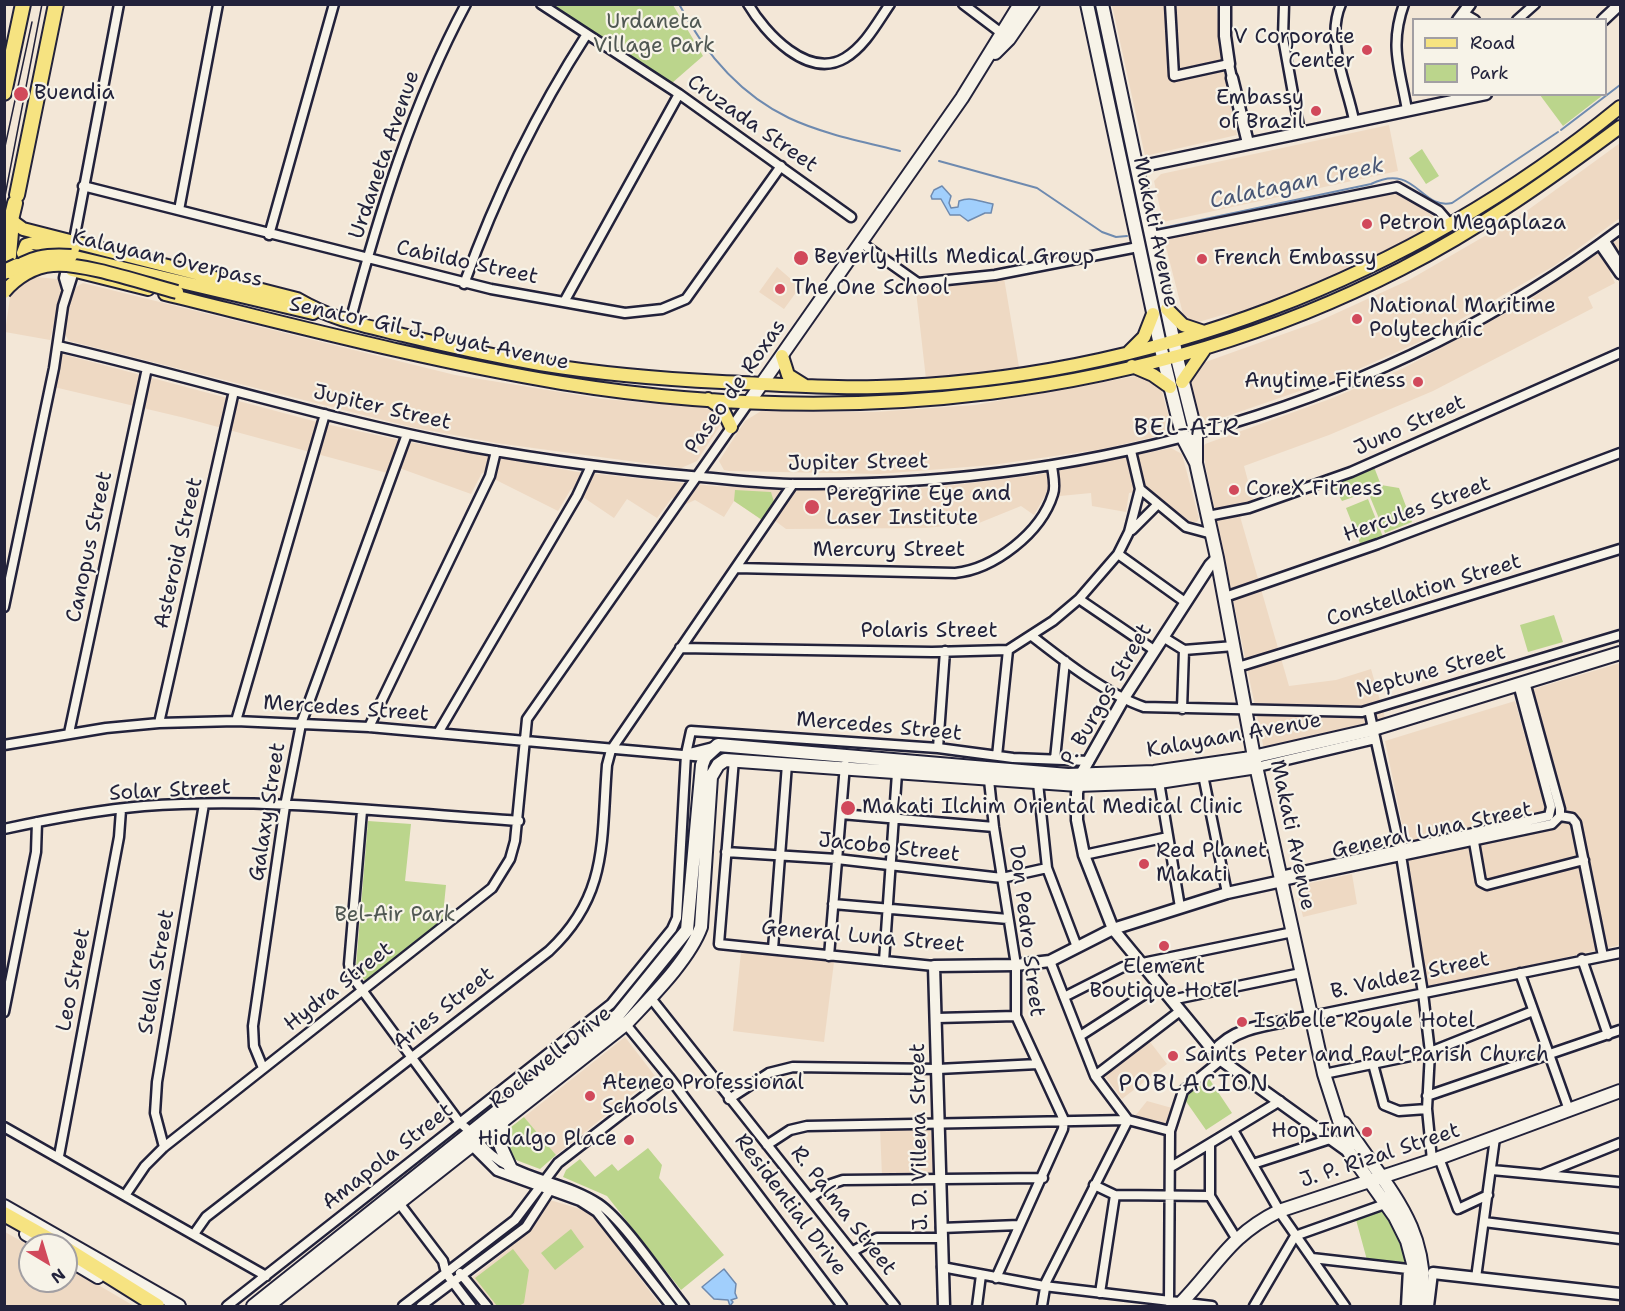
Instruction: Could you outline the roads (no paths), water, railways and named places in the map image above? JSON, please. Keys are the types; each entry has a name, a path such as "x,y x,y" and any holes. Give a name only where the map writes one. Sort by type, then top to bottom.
{"highway":[{"path":"4,93 23,4"},
{"path":"5,289 12,221 56,4"},
{"path":"4,241 12,221"},
{"path":"9,266 12,221"},
{"path":"4,1214 38,1233"},
{"path":"78,1256 156,1306"}],"main road":[{"name":"Paseo de Roxas","path":"1005,36 1020,4"},
{"name":"Paseo de Roxas","path":"749,402 1005,36 1033,4"},
{"name":"Makati Avenue","path":"1087,4 1163,358 1183,438 1196,463"},
{"name":"Makati Avenue","path":"1102,4 1176,356 1196,434 1196,463 1225,597 1256,762 1324,1074 1349,1152 1405,1212 1415,1271 1412,1306"},
{"name":"Senator Gil J. Puyat Avenue","path":"12,221 23,229 297,299 325,316 502,357 646,379 761,385 877,387 972,380 1046,370 1174,342 1249,318 1349,278 1451,225 1541,166 1620,107"},
{"name":"Senator Gil J. Puyat Avenue","path":"5,289 35,271 45,268 70,270 433,359 566,383 749,402 838,404 931,400 1048,385 1204,350 1305,312 1409,265 1519,200 1620,127"},
{"path":"91,275 76,264 27,257 23,249 29,243 83,251 98,248"},
{"name":"Kalayaan Overpass","path":"5,289 9,266 51,254 79,257 273,309 309,328"},
{"name":"Kalayaan Overpass","path":"5,289 34,269 63,265 273,309 325,316"},
{"path":"1167,309 1183,325 1205,332"},
{"path":"1129,352 1144,337 1153,314"},
{"path":"1182,382 1204,350"},
{"path":"782,356 788,375 793,381 808,386"},
{"path":"1130,366 1153,375 1170,387"},
{"path":"707,398 722,408 731,427"},
{"name":"Kalayaan Avenue","path":"714,747 723,743 1079,780 1159,782 1203,776 1374,734 1521,683 1620,653"},
{"path":"705,757 714,747"},
{"name":"Kalayaan Avenue","path":"705,757 845,770 1038,783 1256,762"},
{"name":"Rockwell Drive","path":"472,1139 502,1123 622,1019 687,930 702,765 705,757"},
{"name":"Rockwell Drive","path":"258,1305 286,1286 650,997 695,941 701,927 711,777 718,765 730,760"},
{"name":"J. P. Rizal Street","path":"1177,1304 1236,1238 1254,1224 1280,1210 1436,1159 1620,1091"},
{"name":"Makati Avenue","path":"1335,1108 1376,1180 1385,1204 1409,1236 1424,1267 1422,1306"},
{"path":"502,1123 501,1147 511,1169"},
{"path":"4,1206 179,1306"},
{"path":"1405,1212 1422,1232 1433,1273"},
{"path":"4,1222 24,1233"},
{"path":"1408,1269 1409,1236"},
{"path":"78,1265 139,1301 156,1306"}],"street":[{"path":"75,235 119,4"},
{"path":"179,210 218,4"},
{"path":"269,235 334,4"},
{"name":"Urdaneta Avenue","path":"350,322 390,183 423,91 466,4"},
{"name":"Cruzada Street","path":"541,4 679,94 851,217"},
{"path":"748,4 754,15 796,56 825,63 836,62 855,50 890,4"},
{"path":"963,4 1005,36"},
{"path":"1170,4 1174,76 1229,64"},
{"path":"1225,4 1225,36 1229,64 1248,143"},
{"path":"1284,4 1283,38 1300,132"},
{"path":"1341,4 1336,23 1336,45 1354,120"},
{"path":"1404,4 1395,41 1396,62 1407,110"},
{"path":"1519,18 1535,4"},
{"path":"1605,18 1620,4"},
{"path":"464,284 487,221 530,130 588,34"},
{"path":"564,302 679,94"},
{"path":"1138,167 1407,110 1458,97"},
{"name":"Cabildo Street","path":"84,186 464,284 625,313 646,312 673,306 686,299 781,166"},
{"path":"1151,229 1397,187 1439,211 1451,225"},
{"name":"Jupiter Street","path":"58,346 407,434 496,451 591,466 793,484 903,482 1052,466 1131,451 1183,438 1323,393 1410,356 1493,312 1602,243 1620,229"},
{"path":"860,242 918,283 995,275 1138,247"},
{"path":"1602,243 1620,265"},
{"path":"1602,243 1620,274"},
{"path":"4,607 58,346 67,288 64,278 70,270"},
{"name":"Juno Street","path":"1208,516 1249,508 1351,472 1620,353"},
{"name":"Canopus Street","path":"69,733 147,368"},
{"name":"Asteroid Street","path":"159,723 234,391"},
{"name":"Paseo de Roxas","path":"524,743 527,719 749,402"},
{"path":"236,721 324,414"},
{"name":"Galaxy Street","path":"263,1068 254,1046 253,1026 285,806 301,724 407,434"},
{"path":"369,727 490,476 496,451"},
{"name":"Polaris Street","path":"680,648 1008,650 1032,636 1079,599 1118,554 1129,532 1140,489 1131,451"},
{"name":"Hercules Street","path":"1225,597 1378,544 1620,453"},
{"path":"438,733 577,496 591,466"},
{"name":"Mercury Street","path":"735,568 955,573 977,569 1011,548 1037,523 1054,492 1052,466"},
{"path":"611,750 793,484"},
{"path":"1140,489 1186,527 1212,534"},
{"name":"Polaris Street","path":"1129,532 1157,505"},
{"name":"Constellation Street","path":"1238,667 1620,549"},
{"path":"1118,554 1185,602"},
{"name":"P. Burgos Street","path":"1217,558 1185,602 1124,698 1079,780 1077,820 1084,855 1113,929 1217,1056 1349,1152"},
{"path":"1079,599 1154,650"},
{"name":"Neptune Street","path":"1032,636 1065,661 1124,698 1144,707 1353,712 1369,710 1620,635"},
{"path":"1163,637 1184,650 1234,646"},
{"path":"997,756 1008,650"},
{"path":"1182,709 1184,650"},
{"path":"938,748 945,651"},
{"path":"1055,759 1065,661"},
{"name":"General Luna Street","path":"1456,841 1473,842 1547,826 1560,816 1521,683"},
{"path":"1369,710 1409,897 1430,1052 1427,1109 1436,1159 1459,1209 1488,1196"},
{"name":"Mercedes Street","path":"4,745 69,733 159,723 236,721 369,727 524,743 705,757"},
{"name":"Mercedes Street","path":"686,754 688,735 691,731 698,730 938,748 997,756 1089,761"},
{"name":"Hydra Street","path":"126,1194 145,1166 164,1147 492,888 510,859 519,821 524,743"},
{"name":"Mercedes Street","path":"686,754 714,747"},
{"name":"Aries Street","path":"194,1234 206,1217 549,951 582,913 596,879 607,765 611,750"},
{"name":"General Luna Street","path":"726,852 719,944 934,966 1016,965 1050,961 1113,929 1180,907 1281,878 1456,841 1549,816 1551,807 1539,750"},
{"name":"Amapola Street","path":"227,1306 611,1004 672,929 676,918 686,754"},
{"path":"829,956 846,756"},
{"path":"726,852 730,760"},
{"path":"774,949 787,764"},
{"path":"884,961 897,774"},
{"path":"1203,776 1227,894"},
{"name":"Don Pedro Street","path":"989,780 994,827 1016,965 1016,1017 1064,1120"},
{"path":"1159,782 1180,907"},
{"path":"1038,783 1047,868 1077,947"},
{"name":"Solar Street","path":"4,829 121,810 204,804 285,806 519,821"},
{"name":"Stella Street","path":"164,1147 155,1113 157,1082 204,804"},
{"name":"Leo Street","path":"59,1156 119,837 121,810"},
{"path":"362,811 349,964 351,975 497,1171 542,1183"},
{"path":"841,814 994,827"},
{"path":"1560,816 1572,818 1576,824 1603,956"},
{"path":"4,1012 36,852 37,822"},
{"path":"1084,855 1168,837"},
{"path":"1473,842 1481,882 1487,885 1584,860"},
{"name":"Jacobo Street","path":"726,852 837,860 1002,878 1047,868"},
{"path":"833,904 1008,919"},
{"path":"1064,997 1123,967 1293,932"},
{"name":"B. Valdez Street","path":"1217,1056 1224,1039 1243,1031 1620,952"},
{"path":"1582,959 1608,1035"},
{"path":"1050,961 1095,1076 1128,1120"},
{"name":"J. D. Villena Street","path":"934,966 944,1306"},
{"path":"1171,1000 1301,973"},
{"path":"1520,973 1569,1110"},
{"path":"1080,1036 1159,985"},
{"name":"R. Palma Street","path":"650,997 895,1306"},
{"path":"1095,1076 1180,1011"},
{"path":"1324,1074 1430,1052 1533,1011"},
{"path":"937,1018 1016,1017"},
{"name":"Residential Drive","path":"622,1019 669,1077 842,1306"},
{"path":"1427,1096 1620,1030"},
{"path":"1177,1304 1170,1197 1170,1131 1183,1091 1217,1056"},
{"path":"729,1099 770,1073 793,1067 938,1069 1038,1064"},
{"path":"1373,1064 1384,1105 1399,1111 1427,1109"},
{"path":"403,1306 521,1215 542,1183 567,1156 669,1077"},
{"path":"1171,1167 1280,1101"},
{"path":"996,1278 1043,1178 1063,1129 1064,1120"},
{"path":"767,1145 790,1130 807,1126 1128,1120 1170,1131"},
{"path":"1042,1306 1044,1286 1128,1120"},
{"path":"4,1127 126,1194 266,1276"},
{"path":"1233,1130 1295,1236 1346,1306"},
{"path":"1476,1278 1495,1138"},
{"path":"472,1139 495,1160 580,1201 597,1212 671,1306"},
{"path":"1253,1164 1330,1139"},
{"path":"1539,1175 1620,1143"},
{"path":"1210,1145 1210,1196 1236,1238"},
{"path":"1492,1170 1620,1182"},
{"path":"421,1306 526,1227 552,1187 552,1172"},
{"path":"810,1198 831,1184 843,1180 1043,1178"},
{"path":"1094,1185 1115,1195 1210,1196"},
{"path":"552,1187 585,1197 604,1208 684,1306"},
{"path":"1100,1293 1115,1195"},
{"path":"396,1198 443,1261 446,1273 471,1306"},
{"path":"1254,1306 1295,1236 1385,1204"},
{"path":"1484,1222 1620,1239"},
{"path":"853,1251 877,1238 1019,1225"},
{"path":"1312,1258 1408,1269 1406,1306"},
{"path":"443,1261 455,1266 487,1306"},
{"path":"942,1267 1044,1286 1177,1304 1212,1306"},
{"path":"1429,1306 1433,1273 1620,1294 1620,1289"},
{"path":"977,1306 981,1275"}],"water":[{"path":"942,186 951,196 949,203 951,208 958,207 959,201 972,199 993,204 991,213 985,213 968,221 960,215 950,215 941,199 932,199 931,196 934,190"},
{"path":"724,1269 736,1284 737,1298 731,1300 733,1302 730,1306 728,1300 714,1299 702,1287"}],"waterway":[{"path":"679,4 712,55 754,97 789,118 816,129 900,151"},
{"name":"Calatagan Creek","path":"1607,95 1620,85"},
{"name":"Calatagan Creek","path":"1561,130 1606,96"},
{"name":"Calatagan Creek","path":"1158,229 1386,179 1408,182 1432,200 1452,203 1558,132"},
{"name":"Calatagan Creek","path":"939,161 1037,188 1102,232 1116,237 1127,236"}],"tram line":[{"path":"4,201 42,4"},
{"path":"4,151 32,22"}],"place":[{"name":"V Corporate Center","path":"1367,50"},
{"name":"Buendia","path":"21,94"},
{"name":"Embassy of Brazil","path":"1316,111"},
{"name":"Petron Megaplaza","path":"1367,224"},
{"name":"Beverly Hills Medical Group","path":"801,258"},
{"name":"French Embassy","path":"1202,259"},
{"name":"The One School","path":"780,289"},
{"name":"National Maritime Polytechnic","path":"1357,319"},
{"name":"Anytime Fitness","path":"1418,382"},
{"name":"CoreX Fitness","path":"1234,490"},
{"name":"Peregrine Eye and Laser Institute","path":"812,507"},
{"name":"Makati Ilchim Oriental Medical Clinic","path":"848,808"},
{"name":"Red Planet Makati","path":"1144,864"},
{"name":"Element Boutique Hotel","path":"1164,946"},
{"name":"Isabelle Royale Hotel","path":"1242,1022"},
{"name":"Saints Peter and Paul Parish Church","path":"1173,1056"},
{"name":"Ateneo Professional Schools","path":"590,1096"},
{"name":"Hop Inn","path":"1367,1132"},
{"name":"Hidalgo Place","path":"629,1140"}],"district":[{"name":"BEL-AIR","path":"1187,429"},
{"name":"POBLACION","path":"1194,1085"}],"park label":[{"name":"Urdaneta Village Park","path":"654,35"},
{"name":"Bel-Air Park","path":"395,916"}]}
